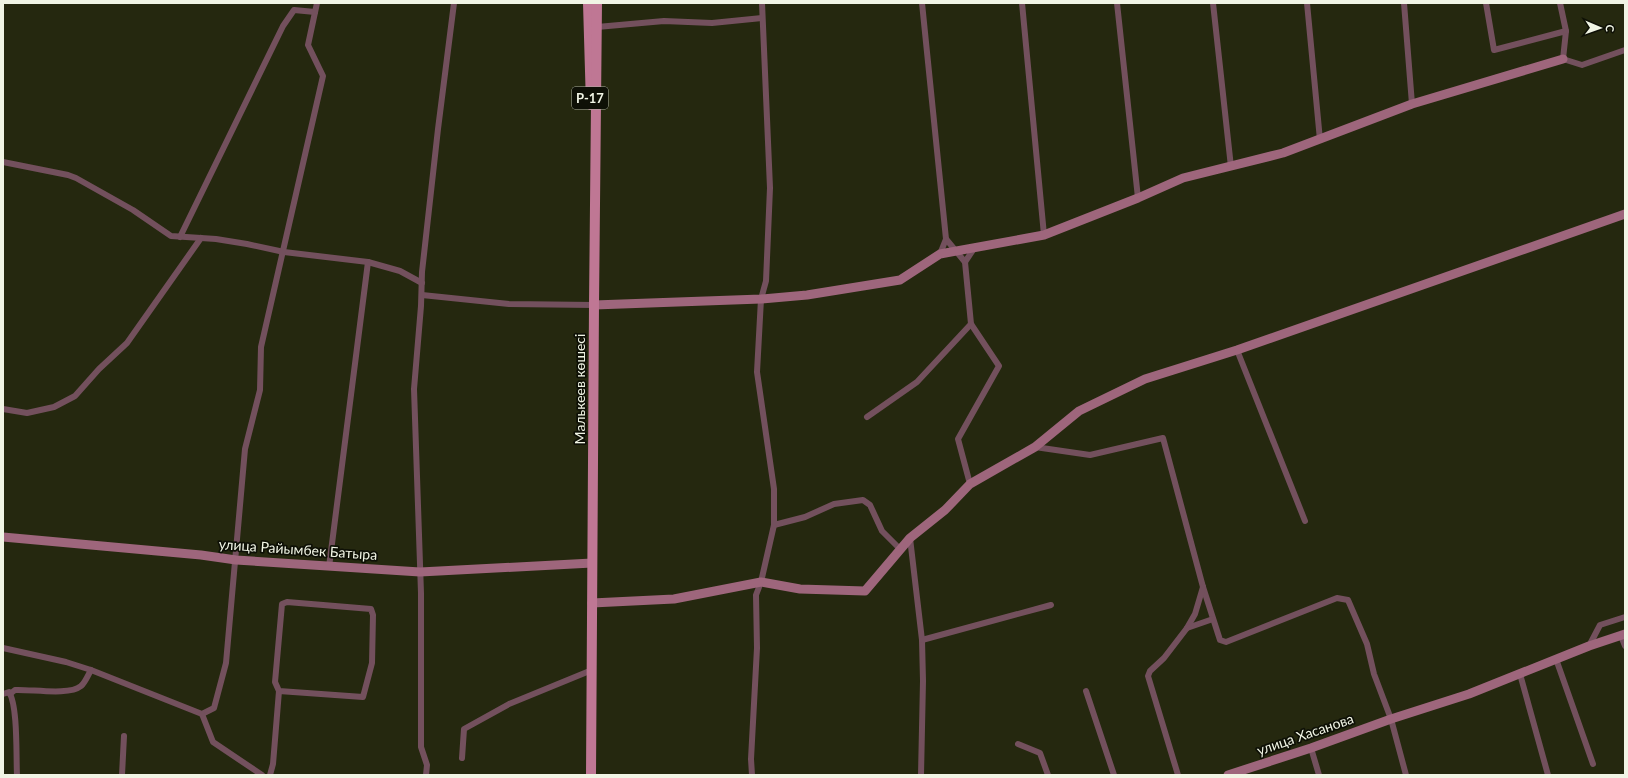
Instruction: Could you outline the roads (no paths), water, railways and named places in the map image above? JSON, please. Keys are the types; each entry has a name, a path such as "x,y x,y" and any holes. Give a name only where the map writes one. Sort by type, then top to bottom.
{"main road":[{"name":"P-17","path":"588,3 588,59 595,193"},
{"name":"Малькеев көшесі","path":"591,775 597,3"}],"street":[{"path":"202,714 214,708 226,663 245,449 260,390 262,347 323,76 308,45 317,3"},
{"path":"426,775 427,765 422,747 421,593 414,389 422,283 438,130 454,3"},
{"path":"752,775 751,759 757,648 756,595 761,582 774,525 774,489 756,372 761,299 766,281 770,188 762,3"},
{"path":"922,3 946,239 940,254"},
{"path":"1022,3 1044,235"},
{"path":"1117,3 1138,198"},
{"path":"1213,3 1231,167"},
{"path":"1307,3 1320,140"},
{"path":"1404,3 1412,104"},
{"path":"1486,3 1494,50 1566,31"},
{"path":"1560,3 1566,31 1563,59"},
{"path":"180,237 283,26 294,10 315,12"},
{"path":"597,28 664,21 712,23 762,18"},
{"path":"422,295 509,304 594,305 761,299 807,295 900,280 940,254 1044,235 1138,198 1183,178 1283,153 1412,104 1563,59 1582,65 1625,50"},
{"path":"3,162 68,175 76,178 133,210 171,236 202,238 247,244 284,252 368,262 400,271 422,283"},
{"path":"592,603 674,599 761,582 800,589 865,591 910,538 945,510 970,484 1035,447 1079,411 1145,379 1237,350 1625,214"},
{"path":"3,409 27,413 54,408 75,396 99,369 126,343 202,238"},
{"path":"946,239 965,262 971,324 999,366 958,439 970,484"},
{"path":"965,262 975,247"},
{"path":"329,567 368,262"},
{"path":"867,417 917,382 971,324"},
{"path":"1237,350 1305,521"},
{"path":"1035,447 1090,455 1163,438 1203,587 1220,640 1226,642 1337,598 1348,600 1367,644 1374,674 1391,719 1406,775"},
{"path":"774,525 805,517 834,504 863,500 870,505 882,531 900,550"},
{"name":"улица Райымбек Батыра","path":"3,537 236,560 420,572 592,563"},
{"path":"910,538 922,640 923,681 921,775"},
{"path":"1178,775 1148,676 1150,671 1164,658 1187,628 1194,614 1203,587"},
{"path":"270,775 273,764 279,691 276,682 282,604 287,602 371,609 373,615 372,663 364,697 279,691"},
{"path":"922,640 1051,605"},
{"path":"1589,646 1600,625 1625,617"},
{"path":"1187,628 1213,619"},
{"path":"1623,635 1625,646"},
{"name":"улица Хасанова","path":"1228,775 1239,773 1391,719 1469,694 1589,646 1623,635"},
{"path":"3,648 66,662 91,670 202,714 213,742 262,775"},
{"path":"1556,659 1593,764"},
{"path":"3,694 9,692 10,694 15,690 28,689 71,690 81,686 91,670"},
{"path":"462,758 464,729 509,704 592,670"},
{"path":"1520,674 1548,775"},
{"path":"1086,691 1114,775"},
{"path":"10,694 12,697 16,731 17,775"},
{"path":"122,775 124,736"},
{"path":"1018,744 1040,753 1048,775"},
{"path":"1311,748 1319,775"}]}
